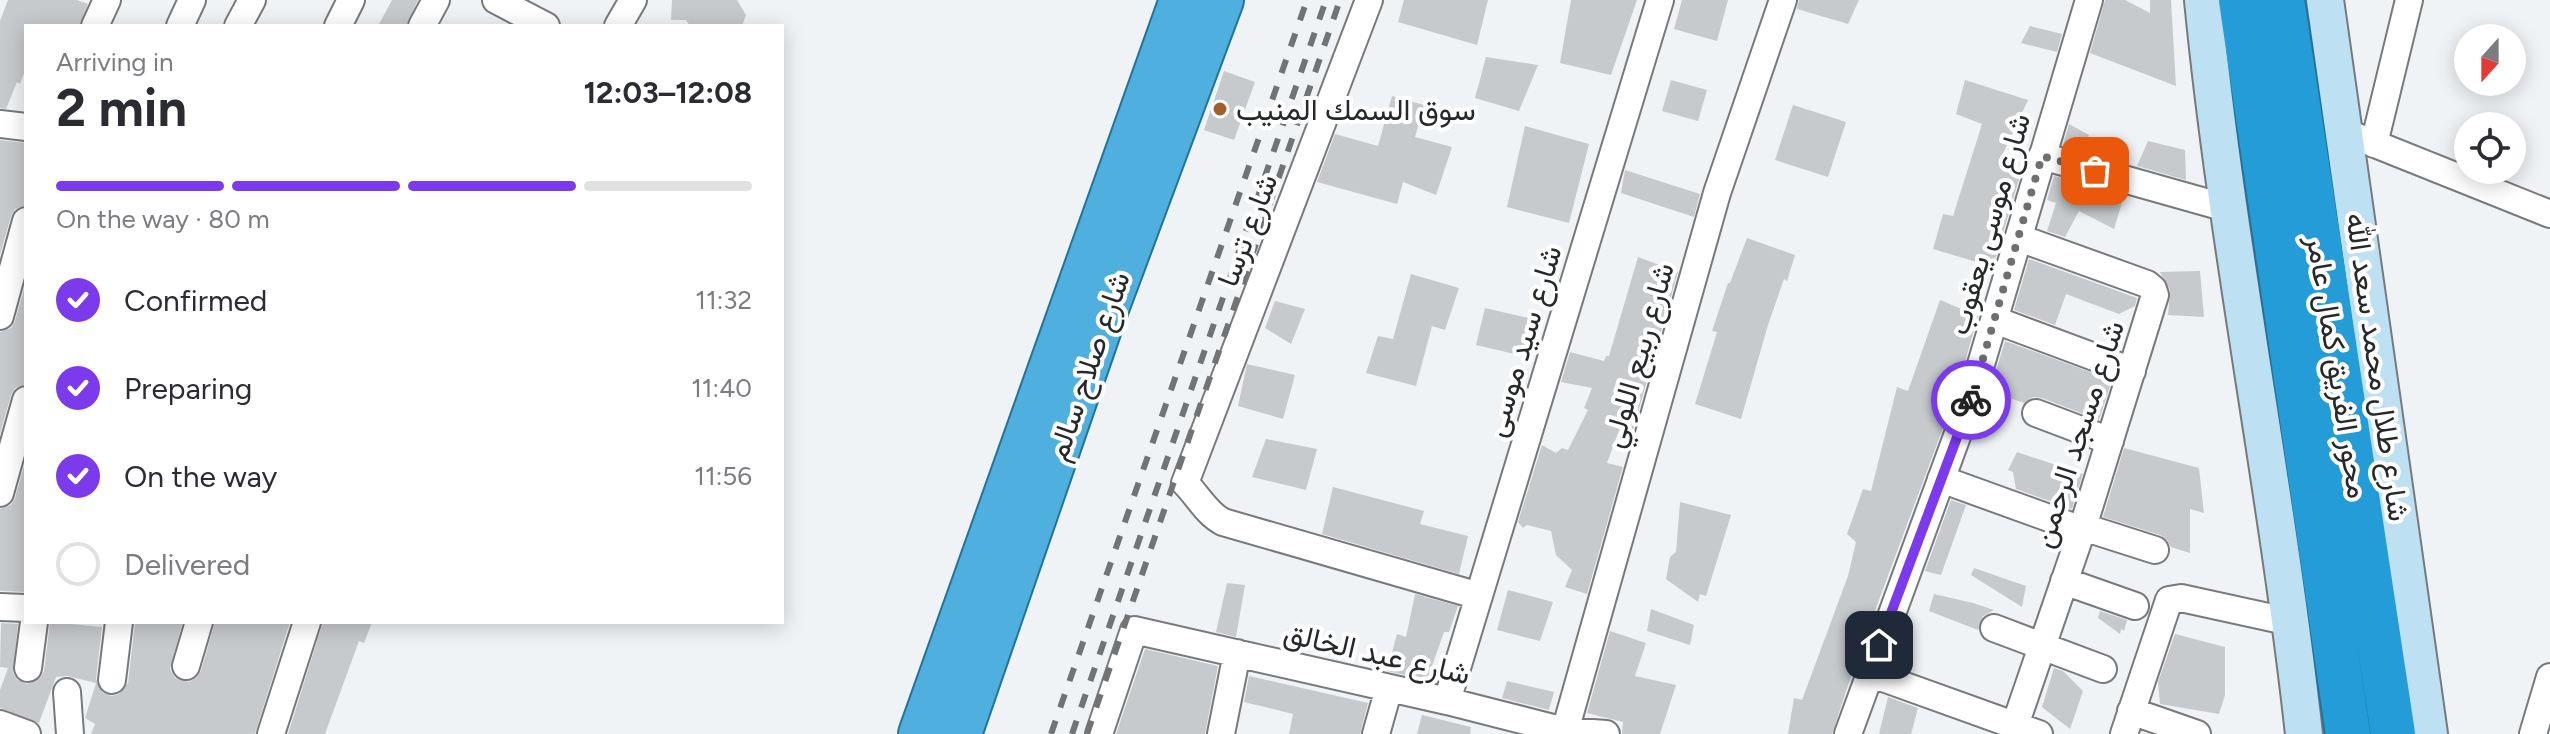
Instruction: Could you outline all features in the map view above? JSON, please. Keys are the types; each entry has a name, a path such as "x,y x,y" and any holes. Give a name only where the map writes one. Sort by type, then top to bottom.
{"highway":[{"name":"شارع صلاح سالم","path":"960,734 1022,500 1181,0"},
{"name":"شارع صلاح سالم","path":"920,734 1105,314 1222,0"},
{"path":"2227,0 2259,196 2275,238"},
{"name":"محور الفريق كمال عامر","path":"2241,0 2348,734"},
{"name":"محور الفريق كمال عامر","path":"2282,0 2393,734"},
{"path":"2304,0 2329,186 2325,224 2319,242"}],"main road":[{"path":"2203,0 2304,734"},
{"name":"شارع طلال محمد سعد الله","path":"2325,0 2360,138 2429,734"}],"street":[{"path":"96,24 107,0"},
{"path":"181,24 192,0"},
{"path":"239,24 252,0"},
{"path":"339,24 351,0"},
{"path":"423,24 436,0"},
{"path":"496,0 542,24"},
{"path":"619,24 633,0"},
{"name":"شارع ترسا","path":"1369,0 1185,483 1203,500 1211,514 1223,522 1479,596"},
{"name":"شارع سيد موسى","path":"1447,701 1660,0"},
{"name":"شارع ربيع اللولي","path":"1588,732 1717,193 1783,0"},
{"name":"شارع موسى يعقوب","path":"1848,734 1971,398 2089,0"},
{"path":"2194,0 2208,46"},
{"path":"2409,0 2360,138 2550,214"},
{"path":"0,124 24,127"},
{"path":"2042,156 2230,209"},
{"path":"0,316 24,228"},
{"name":"شارع مسجد الرحمن","path":"2013,729 2083,528 2155,299 2153,289 2019,238"},
{"path":"1995,320 2132,371"},
{"path":"0,493 24,407"},
{"path":"2036,413 2110,441"},
{"path":"1941,479 2155,550"},
{"path":"2064,581 2135,606"},
{"path":"2197,734 2128,723 2169,600 2181,598 2291,622"},
{"path":"0,607 24,608"},
{"path":"28,668 34,624"},
{"path":"112,680 119,624"},
{"path":"186,666 198,624"},
{"path":"271,734 306,624"},
{"path":"1994,628 2103,669"},
{"name":"شارع عبد الخالق","path":"1099,734 1112,704 1134,630 1447,701 1498,725 1588,732"},
{"path":"1221,734 1237,653"},
{"path":"1869,673 2013,729 2039,734"},
{"path":"2533,734 2550,677"},
{"path":"1376,734 1389,688"},
{"path":"67,692 70,734"},
{"path":"0,724 27,734"}],"building":[{"path":"8,0 77,0 88,4 80,24 24,24 24,73 6,109 0,108 0,21"},
{"path":"392,0 418,0 407,24 379,24"},
{"path":"672,0 737,0 746,15 743,24 689,24 686,20 671,20"},
{"path":"1404,0 1488,0 1477,45 1398,22"},
{"path":"1571,0 1637,0 1611,75 1560,63"},
{"path":"1682,0 1728,0 1717,41 1674,29"},
{"path":"1799,0 1859,0 1848,24 1797,9"},
{"path":"2105,0 2125,0 2150,13 2150,0 2171,0 2176,86 2090,53"},
{"path":"2030,26 2062,34 2057,52 2021,43"},
{"path":"1486,57 1538,65 1519,111 1475,98"},
{"path":"1224,71 1255,82 1234,140 1204,130"},
{"path":"1671,80 1707,90 1698,121 1662,111"},
{"path":"1965,80 2028,100 1999,162 2022,169 1993,267 1933,249 1943,214 1953,216 1982,124 1956,114"},
{"path":"1392,96 1424,105 1415,137 1452,147 1436,195 1403,182 1397,204 1317,182 1335,134 1378,146"},
{"path":"1793,105 1846,122 1828,177 1775,160"},
{"path":"2069,124 2089,135 2082,151 2063,145"},
{"path":"1525,126 1589,144 1569,223 1507,207"},
{"path":"0,140 24,143 24,206 15,209 11,216 0,255"},
{"path":"2148,141 2185,150 2186,180 2137,166"},
{"path":"1625,170 1700,194 1694,217 1621,193"},
{"path":"2054,176 2124,196 2114,229 2079,211 2065,237 2047,231 2056,203 2047,200"},
{"path":"1747,238 1795,255 1768,325 1741,419 1695,404 1717,332 1712,331"},
{"path":"1638,257 1678,272 1633,430 1621,425 1607,463 1623,467 1587,594 1565,587 1572,570 1556,555 1551,531 1527,525 1523,528 1518,522 1542,445 1556,453 1562,448 1568,450 1588,410 1584,408 1592,388 1561,382 1570,352 1604,361 1609,356"},
{"path":"2029,259 2137,298 2135,306 2119,314 2066,294 2055,325 2014,310"},
{"path":"2200,271 2204,317 2168,315 2170,290 2160,272"},
{"path":"1411,274 1459,288 1445,330 1432,326 1416,386 1366,373 1378,336 1393,339"},
{"path":"24,289 24,385 15,388 11,395 0,434 0,332 11,328"},
{"path":"1940,300 1978,316 1956,393 1832,734 1788,734 1794,698 1802,700 1848,576 1856,542 1847,534 1863,489 1871,491 1897,387 1908,391"},
{"path":"1275,301 1305,309 1291,344 1265,328"},
{"path":"1485,308 1533,319 1523,356 1476,345"},
{"path":"2005,341 2112,380 2099,420 2042,398 2033,397 2024,403 1990,391"},
{"path":"1247,364 1295,375 1283,419 1238,406"},
{"path":"1266,439 1317,449 1306,490 1252,477"},
{"path":"2124,448 2199,468 2204,513 2190,509 2190,553 2171,547 2160,535 2103,517"},
{"path":"2017,452 2083,474 2072,509 2016,489 2013,472 2008,470"},
{"path":"24,466 24,592 0,591 0,509 11,505"},
{"path":"1333,487 1424,511 1420,524 1468,536 1459,574 1322,534"},
{"path":"1951,500 1966,505 1941,575 1925,571"},
{"path":"1680,502 1731,515 1706,596 1700,594 1698,602 1666,579 1670,557 1676,552"},
{"path":"1974,568 2026,586 2022,607 1971,575"},
{"path":"1227,583 1245,585 1236,637 1216,632"},
{"path":"1508,590 1553,602 1540,641 1497,630"},
{"path":"1415,594 1458,606 1449,632 1444,632 1427,680 1387,671 1397,634 1406,637"},
{"path":"1934,594 1994,610 1983,616 1978,630 1929,611"},
{"path":"1651,609 1694,625 1690,645 1647,631"},
{"path":"2100,611 2127,620 2124,631 2121,629 2120,634 2098,618"},
{"path":"1,623 18,624 13,673 18,680 27,684 40,678 44,671 50,624 102,627 96,679 102,692 111,696 119,694 128,683 135,624 182,624 170,669 175,678 189,682 201,671 214,624 289,624 255,734 91,734 95,724 85,718 96,683 67,676 56,677 39,723 0,708 0,690 8,668 0,667"},
{"path":"322,624 371,624 364,643 359,641 325,734 288,734"},
{"path":"1610,631 1646,643 1635,676 1676,685 1660,734 1622,734 1623,722 1587,713"},
{"path":"2175,634 2225,647 2225,695 2219,714 2160,704 2158,682"},
{"path":"1145,649 1218,666 1205,734 1116,734"},
{"path":"2054,668 2063,671 2083,691 2070,729 2042,707"},
{"path":"1249,676 1368,703 1360,734 1289,734 1293,714 1244,702"},
{"path":"1507,681 1554,692 1549,710 1502,698"},
{"path":"1888,697 1918,708 1911,734 1879,734"},
{"path":"1422,715 1471,727 1470,734 1417,734"}],"railway":[{"path":"1051,734 1307,0"},
{"path":"1072,734 1326,0"},
{"path":"1087,734 1340,0"}],"way so far":[{"path":"1971,400 2042,156 2095,171"}],"place":[{"name":"سوق السمك المنيب","path":"1220,109"}],"route":[{"path":"1879,645 1971,400"}]}
